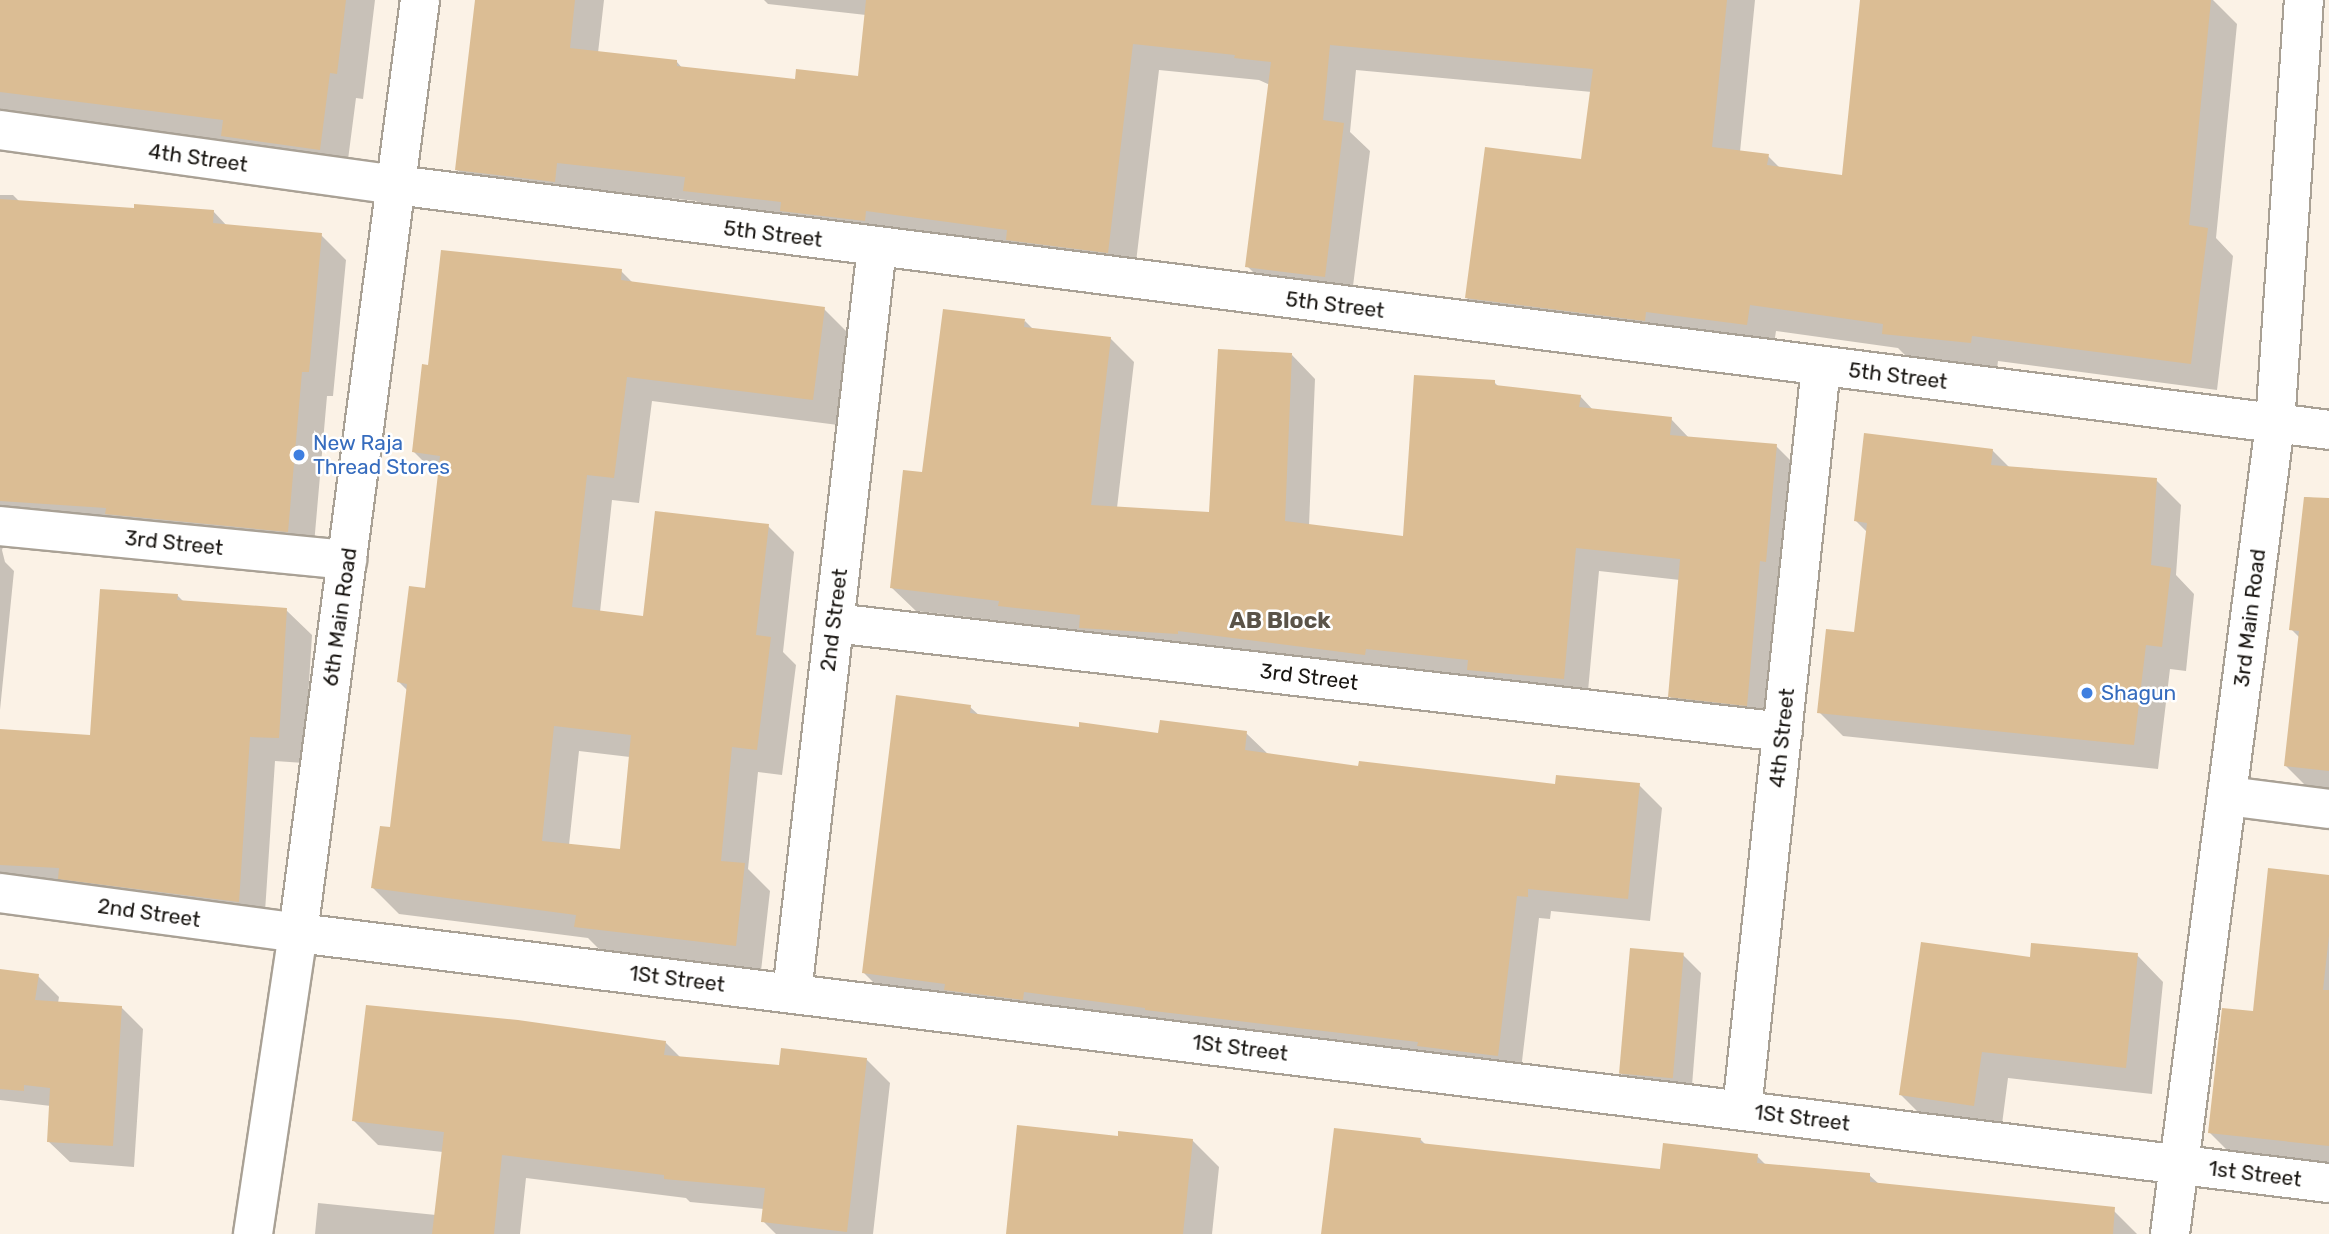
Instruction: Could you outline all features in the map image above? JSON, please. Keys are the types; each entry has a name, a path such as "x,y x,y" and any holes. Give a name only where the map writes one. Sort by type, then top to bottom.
{"street":[{"name":"6th Main Road","path":"253,1234 298,933 420,0"},
{"name":"3rd Main Road","path":"2170,1234 2275,424 2304,0"},
{"name":"4th Street","path":"0,130 396,186"},
{"name":"5th Street","path":"396,186 2275,424"},
{"name":"2nd Street","path":"792,993 877,247"},
{"name":"4th Street","path":"1742,1110 1821,366"},
{"path":"2275,424 2329,430"},
{"name":"3rd Street","path":"0,526 347,560"},
{"name":"3rd Street","path":"834,623 1783,732"},
{"path":"2228,796 2329,809"},
{"name":"2nd Street","path":"0,893 298,933"},
{"name":"1St Street","path":"298,933 2181,1164"},
{"name":"1st Street","path":"2181,1164 2329,1183"}],"building":[{"path":"0,0 346,0 337,74 330,73 320,150 221,136 223,120 0,92"},
{"path":"475,0 575,0 570,48 677,60 677,66 795,79 796,69 858,76 866,0 1727,0 1712,147 1769,154 1767,165 1842,175 1860,0 2211,0 2189,225 2208,228 2191,364 1972,336 1971,343 1882,334 1883,324 1750,305 1747,325 1646,312 1645,321 1465,298 1485,147 1581,159 1593,69 1330,45 1323,120 1344,123 1325,277 1245,267 1271,62 1234,58 1235,55 1133,44 1108,253 1006,240 1007,230 866,211 865,221 780,211 781,202 683,191 685,177 557,163 555,182 455,170"},
{"path":"0,199 134,208 134,204 214,210 213,223 322,233 309,372 302,372 288,532 105,514 106,508 0,501"},
{"path":"441,250 622,269 621,280 825,307 813,400 627,377 614,478 587,475 572,607 643,616 655,511 769,524 756,635 771,637 757,750 732,747 721,861 745,863 736,946 574,927 576,915 371,888 380,826 390,827 407,684 397,682 409,586 425,588 440,456 412,452 422,364 428,365","holes":["554,726 631,735 620,849 542,841"]},
{"path":"943,309 1025,319 1024,327 1111,337 1091,505 1209,512 1218,349 1292,353 1285,521 1403,536 1414,375 1495,380 1495,385 1581,395 1579,407 1672,417 1670,435 1777,444 1766,562 1760,561 1747,706 1668,697 1680,559 1576,548 1564,679 1467,670 1468,660 1366,649 1365,655 1178,631 1178,634 1079,628 1080,615 998,606 999,601 890,588 903,470 922,472"},
{"path":"1864,433 1993,449 1991,465 2157,478 2151,565 2171,568 2162,647 2146,645 2134,745 1817,713 1826,629 1854,632 1867,523 1854,521"},
{"path":"2304,497 2329,498 2329,771 2284,766 2299,631 2289,630"},
{"path":"100,589 178,594 177,600 287,608 279,738 250,737 239,902 58,879 59,868 0,865 0,729 90,735"},
{"path":"896,695 971,705 970,713 1079,727 1079,722 1158,733 1160,720 1247,731 1245,750 1358,766 1359,761 1555,784 1556,775 1640,783 1628,899 1528,889 1528,897 1517,896 1498,1056 1417,1046 1418,1042 1145,1010 1024,992 1023,1000 944,990 945,984 862,973"},
{"path":"2268,868 2329,875 2329,935 2323,990 2329,990 2329,1146 2208,1133 2222,1008 2253,1011"},
{"path":"1921,942 2030,957 2031,943 2138,953 2126,1068 1982,1052 1974,1106 1899,1095"},
{"path":"1630,948 1684,953 1673,1078 1619,1074"},
{"path":"0,969 39,974 35,1000 122,1006 113,1146 47,1142 50,1088 24,1085 24,1091 0,1089"},
{"path":"366,1005 518,1020 666,1041 664,1055 779,1065 781,1048 867,1058 847,1232 761,1222 765,1188 664,1179 664,1175 502,1155 494,1234 432,1234 444,1132 352,1121"},
{"path":"1017,1125 1118,1136 1118,1131 1193,1139 1183,1234 1006,1234"},
{"path":"1334,1128 1421,1138 1420,1143 1660,1169 1663,1143 1758,1154 1757,1163 1870,1173 1870,1182 2115,1207 2113,1234 1321,1234"}],"place":[{"name":"New Raja Thread Stores","path":"299,455"},
{"name":"Shagun","path":"2087,693"}],"district":[{"name":"AB Block","path":"1280,620"}]}
